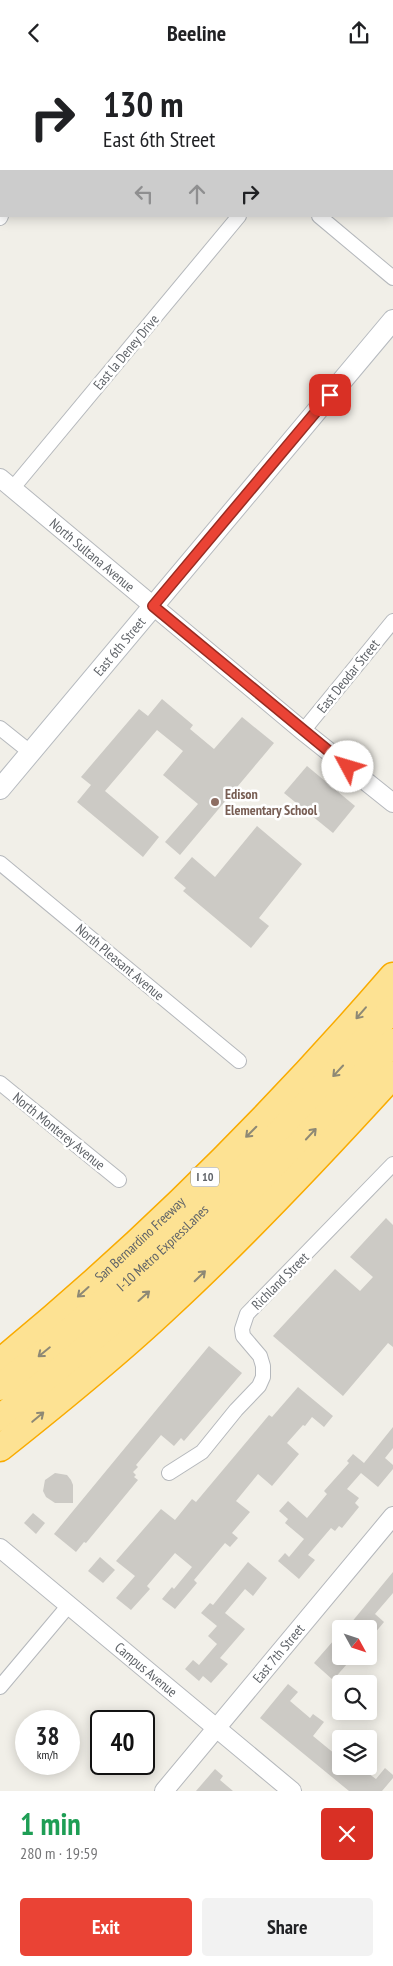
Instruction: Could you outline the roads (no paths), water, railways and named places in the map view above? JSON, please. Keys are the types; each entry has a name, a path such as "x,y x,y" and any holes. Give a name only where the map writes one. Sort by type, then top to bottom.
{"highway":[{"name":"San Bernardino Freeway","path":"0,1362 89,1287 224,1159 313,1067 393,976"},
{"name":"I-10 Metro ExpressLanes","path":"0,1387 67,1333 184,1227 286,1126 393,1008"},
{"name":"I-10 Metro ExpressLanes","path":"0,1417 87,1347 196,1249 297,1148 393,1042"},
{"path":"0,1448 131,1340 182,1293 267,1209 393,1075"}],"main road":[{"name":"East 6th Street","path":"0,789 393,320"}],"street":[{"name":"East la Deney Drive","path":"6,484 238,217"},
{"path":"320,217 393,278"},
{"name":"North Sultana Avenue","path":"6,484 303,731 393,803"},
{"name":"East Deodar Street","path":"303,731 393,621"},
{"path":"0,727 30,752"},
{"name":"North Pleasant Avenue","path":"0,863 239,1061"},
{"name":"North Monterey Avenue","path":"0,1083 119,1180"},
{"name":"Richland Street","path":"169,1473 202,1452 236,1410 259,1386 263,1377 263,1365 260,1356 243,1336 242,1329 248,1314 393,1164"},
{"name":"East 7th Street","path":"164,1791 393,1516"},
{"name":"Campus Avenue","path":"0,1548 292,1791"},
{"path":"0,1687 69,1605"}],"place":[{"name":"Edison Elementary School","path":"215,802"}]}
